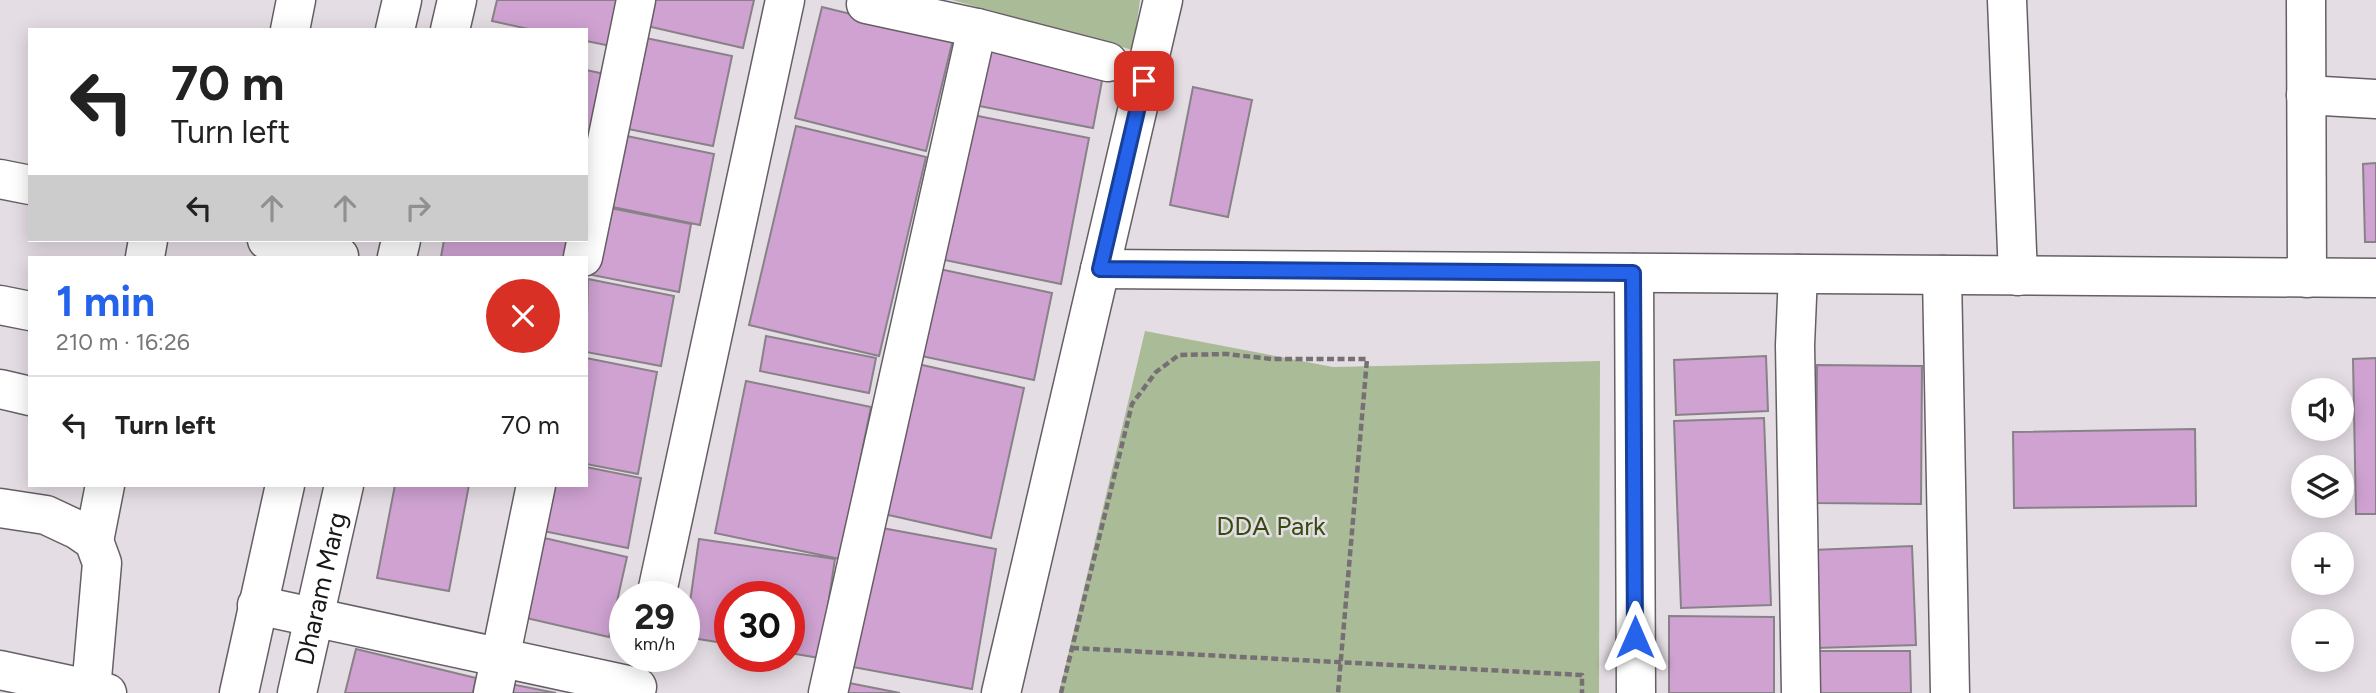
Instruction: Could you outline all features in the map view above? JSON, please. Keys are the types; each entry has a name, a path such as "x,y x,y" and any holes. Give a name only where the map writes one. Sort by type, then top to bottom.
{"street":[{"path":"290,28 296,0"},
{"path":"395,28 402,0"},
{"path":"450,28 457,0"},
{"path":"588,233 636,0"},
{"path":"659,581 785,0"},
{"path":"1001,693 1163,0"},
{"path":"2007,0 2018,276"},
{"path":"2306,0 2307,278"},
{"path":"866,4 977,28 1108,62"},
{"path":"828,693 977,28"},
{"path":"2306,95 2376,99"},
{"path":"0,178 28,185"},
{"path":"280,242 340,251"},
{"path":"1100,269 2376,278"},
{"path":"1633,273 1636,693"},
{"path":"1798,274 1795,345 1801,693"},
{"path":"1942,275 1950,693"},
{"path":"0,305 28,311"},
{"path":"0,389 28,396"},
{"path":"0,670 90,691 102,563 94,541 105,487"},
{"path":"239,693 285,487"},
{"name":"Dharam Marg","path":"297,693 344,487"},
{"path":"497,675 536,487"},
{"path":"0,508 46,516 78,530 94,541"},
{"path":"257,605 313,617 497,675 639,679"}],"path":[{"path":"1060,693 1132,404 1156,372 1179,355 1226,354 1272,359 1367,359 1338,693"},
{"path":"1072,648 1582,675 1582,693"}],"green space":[{"path":"952,0 1140,0 1133,50"},
{"name":"DDA Park","path":"1145,331 1333,367 1600,361 1599,693 1059,693"}],"building":[{"path":"497,0 620,0 611,46 588,41 588,28 524,28 492,21"},
{"path":"653,0 754,0 743,48 647,26"},
{"path":"822,7 953,39 926,151 795,118"},
{"path":"641,37 732,56 713,146 623,128"},
{"path":"987,41 1105,65 1093,128 974,105"},
{"path":"588,70 614,76 588,188"},
{"path":"1193,87 1252,100 1228,217 1170,205"},
{"path":"968,114 1089,138 1061,284 940,259"},
{"path":"796,126 926,157 879,356 749,325"},
{"path":"617,134 714,154 700,225 603,205"},
{"path":"2376,163 2376,242 2365,242 2363,164"},
{"path":"600,206 691,224 679,292 588,274"},
{"path":"444,242 575,242 572,256 441,256"},
{"path":"930,267 1052,293 1034,380 912,354"},
{"path":"588,279 674,296 661,366 588,352"},
{"path":"766,336 876,358 869,393 760,371"},
{"path":"1766,356 1768,411 1676,415 1674,360"},
{"path":"588,358 657,372 638,474 588,464"},
{"path":"2376,358 2376,514 2356,514 2353,359"},
{"path":"909,362 1024,388 991,538 875,512"},
{"path":"1817,365 1922,366 1921,504 1816,503"},
{"path":"746,381 871,407 840,559 715,533"},
{"path":"1764,418 1771,605 1681,608 1674,421"},
{"path":"2195,429 2196,506 2014,508 2013,432"},
{"path":"588,467 641,478 628,548 538,530 547,487 588,487"},
{"path":"395,487 469,487 449,591 377,578"},
{"path":"866,525 996,549 972,689 842,665"},
{"path":"540,537 627,557 622,581 609,581 609,637 522,617"},
{"path":"699,539 835,559 820,658 805,656 805,581 714,581 714,642 700,639 700,581 693,581"},
{"path":"1912,546 1916,645 1816,648 1812,550"},
{"path":"1669,616 1774,617 1774,693 1669,693"},
{"path":"356,649 476,678 473,693 345,693"},
{"path":"1814,651 1910,651 1911,693 1814,693"},
{"path":"501,682 556,693 499,693"},
{"path":"844,682 900,693 841,693"}],"route":[{"path":"1144,81 1100,269 1633,273 1635,637"}]}
